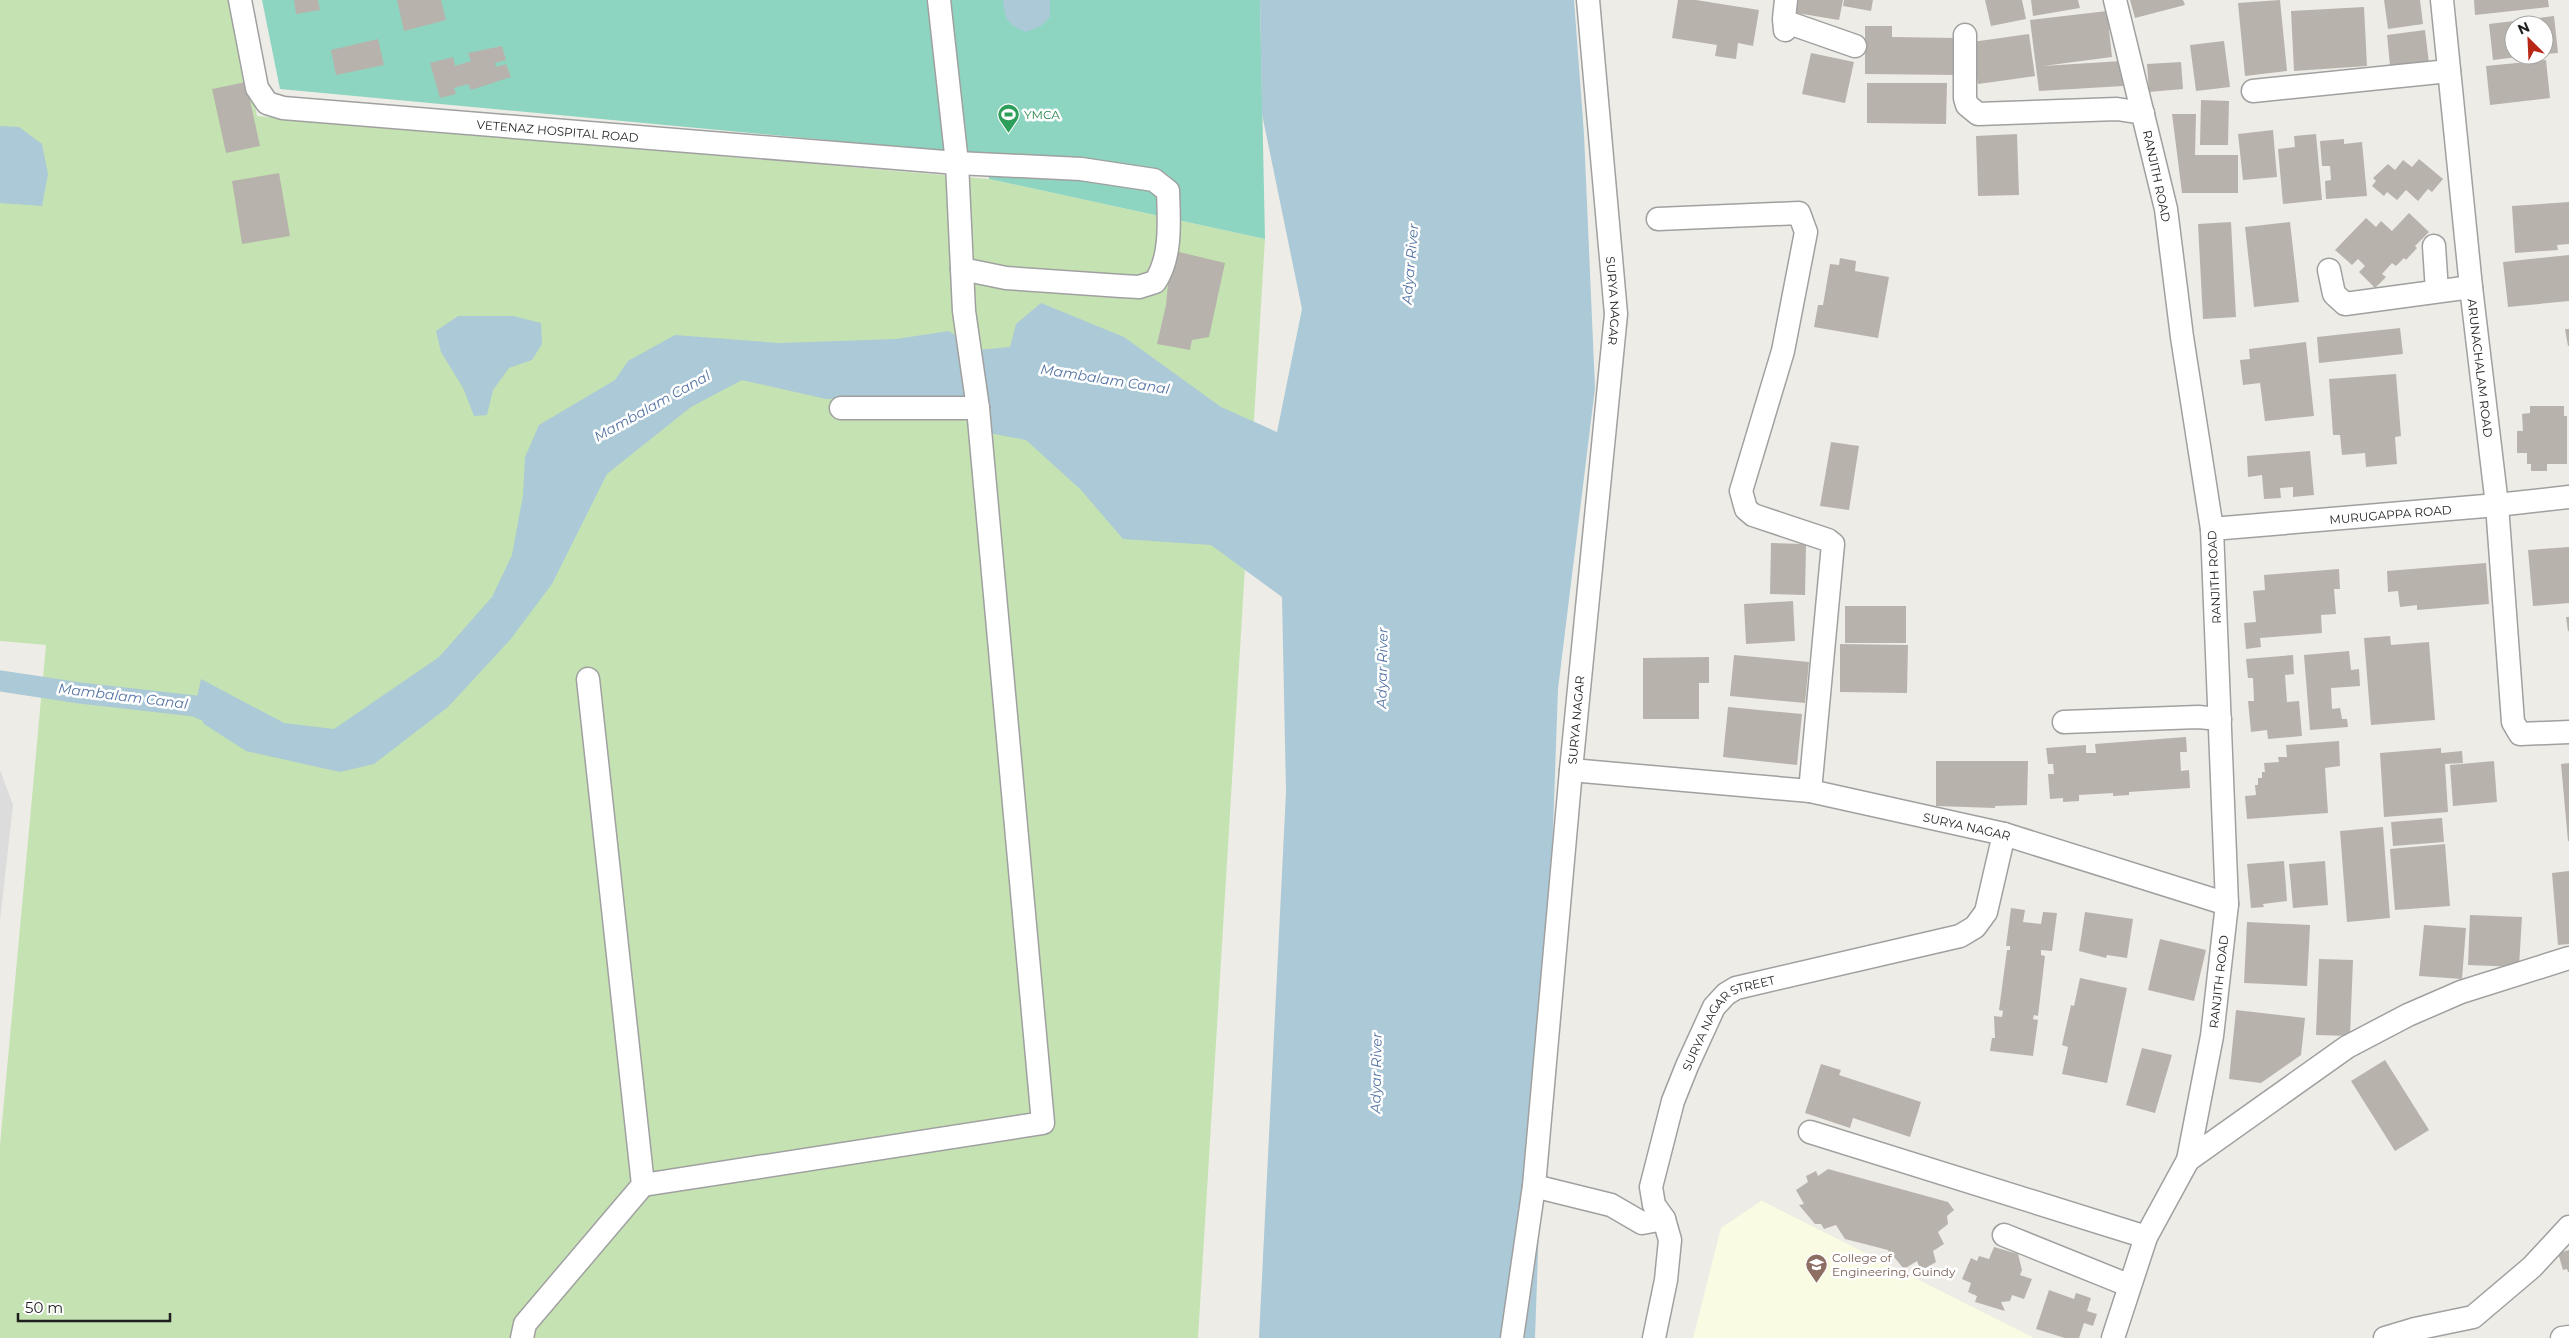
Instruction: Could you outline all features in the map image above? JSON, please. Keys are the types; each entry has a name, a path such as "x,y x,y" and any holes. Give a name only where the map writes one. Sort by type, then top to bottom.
{"street":[{"name":"VETENAZ HOSPITAL ROAD","path":"240,0 257,88 267,103 275,106 957,163 1081,169 1154,180 1168,190 1168,243 1164,264 1155,282 1140,287 1102,285 1006,278 962,269"},
{"path":"522,1338 525,1324 643,1186 1043,1123 978,408 964,311 957,163 939,0"},
{"name":"SURYA NAGAR","path":"1588,0 1616,314 1571,770 1810,792 2004,834 2227,904"},
{"path":"1786,0 1785,30 1790,23 1856,46"},
{"name":"RANJITH ROAD","path":"2113,1338 2128,1286 2146,1237 2188,1160 2212,1036 2227,904 2212,529 2182,336 2166,210 2116,0"},
{"name":"ARUNACHALAM ROAD","path":"2442,0 2471,287 2498,505 2513,722 2520,734 2569,732"},
{"path":"1965,35 1964,98 1967,105 1978,114 2117,109 2143,114"},
{"path":"2253,91 2449,71"},
{"path":"1658,219 1799,213 1806,232 1783,351 1741,491 1746,509 1753,515 1828,540 1833,544 1810,792"},
{"path":"2434,246 2437,291"},
{"path":"2329,270 2334,294 2345,304 2471,287"},
{"path":"840,408 978,408"},
{"name":"MURUGAPPA ROAD","path":"2212,529 2498,505 2569,497"},
{"path":"588,679 643,1186"},
{"path":"2064,722 2198,717 2220,719"},
{"path":"1512,1338 1534,1186 1571,770"},
{"name":"SURYA NAGAR STREET","path":"1654,1338 1666,1280 1670,1240 1664,1219 1654,1205 1651,1187 1673,1101 1714,1007 1726,994 1736,988 1960,936 1975,927 1986,912 2004,834"},
{"name":"RANJITH ROAD","path":"2188,1160 2347,1047 2408,1015 2461,992 2569,958"},
{"path":"1810,1132 2146,1237"},
{"path":"1534,1186 1612,1205 1642,1222 1664,1219"},
{"path":"2385,1338 2415,1329 2473,1317 2532,1267 2569,1227"},
{"path":"2004,1235 2128,1286"},
{"path":"2562,1338 2569,1337"}],"shaded area":[{"path":"0,770 13,805 0,921"},
{"name":"College of Engineering, Guindy","path":"1761,1201 2034,1338 1693,1338 1721,1228"}],"green space":[{"path":"0,0 233,0 257,116 989,179 1265,239 1198,1338 0,1338 0,1145 46,645 0,641"},
{"name":"YMCA","path":"262,0 1260,0 1265,239 989,179 987,155 280,89"}],"water":[{"path":"1003,0 1050,0 1050,17 1041,26 1026,32 1011,24 1008,20"},
{"name":"Adyar River","path":"1260,0 1574,0 1584,134 1595,388 1558,689 1535,1338 1259,1338 1286,792 1282,597 1211,545 1123,539 1081,490 1026,440 989,433 989,398 956,396 826,399 742,380 691,407 607,474 552,584 510,640 448,707 374,764 340,772 246,751 204,724 195,706 201,679 284,723 334,729 439,657 492,597 512,555 523,495 525,457 539,425 615,380 628,361 675,335 779,343 896,339 949,331 977,350 1010,347 1016,324 1041,303 1124,337 1221,407 1277,432 1302,309 1262,114"},
{"path":"0,126 19,127 42,144 48,174 42,206 0,203"},
{"path":"458,316 513,316 541,323 542,344 532,360 509,368 493,390 487,415 474,416 463,388 441,352 436,331"}],"building":[{"path":"294,0 318,0 320,10 296,14"},
{"path":"397,0 441,0 446,20 404,31"},
{"path":"1678,0 1696,0 1759,10 1753,46 1738,43 1736,59 1715,56 1717,45 1672,38"},
{"path":"1792,0 1843,0 1839,20 1790,12"},
{"path":"1844,0 1873,0 1871,11 1843,6"},
{"path":"1985,0 2022,0 2026,19 1991,26"},
{"path":"2031,0 2078,0 2080,8 2033,16"},
{"path":"2130,0 2183,0 2185,5 2135,18"},
{"path":"2280,0 2287,71 2245,76 2238,3"},
{"path":"2384,0 2420,0 2423,24 2388,29"},
{"path":"2474,0 2548,0 2549,7 2475,15"},
{"path":"2364,7 2367,66 2294,71 2291,11"},
{"path":"2107,11 2112,57 2043,66 2121,61 2123,86 2039,91 2030,20"},
{"path":"2554,16 2558,53 2554,53"},
{"path":"2504,22 2504,59 2493,60 2489,24"},
{"path":"1865,26 1892,26 1892,37 1958,38 1957,75 1865,74"},
{"path":"2425,30 2430,71 2391,76 2387,35"},
{"path":"2029,34 2035,76 1978,84 1972,42"},
{"path":"378,39 384,65 336,75 331,50"},
{"path":"2224,41 2230,87 2196,91 2190,45"},
{"path":"502,46 506,60 495,63 496,67 506,64 511,77 471,90 468,84 454,88 456,94 440,98 430,63 453,57 455,66 471,61 468,53"},
{"path":"1811,53 1854,62 1845,103 1802,94"},
{"path":"2181,62 2183,89 2149,92 2147,64"},
{"path":"2504,64 2547,65 2550,98 2490,105 2486,66"},
{"path":"246,82 260,146 226,153 212,89"},
{"path":"1867,83 1947,83 1946,124 1867,123"},
{"path":"2201,100 2229,101 2228,145 2200,145"},
{"path":"2172,114 2196,114 2195,155 2238,155 2238,193 2182,193"},
{"path":"2273,130 2277,177 2243,180 2238,134"},
{"path":"2017,134 2019,195 1978,196 1976,136"},
{"path":"2316,134 2322,200 2283,204 2278,149 2295,147 2294,136"},
{"path":"2344,139 2344,144 2362,142 2367,196 2326,199 2325,181 2331,180 2330,166 2322,166 2320,141"},
{"path":"2419,159 2443,179 2432,192 2428,189 2418,201 2406,190 2397,200 2387,192 2384,196 2372,186 2376,181 2373,178 2388,164 2395,170 2403,160 2412,167"},
{"path":"279,173 290,236 242,244 232,181"},
{"path":"2569,202 2569,244 2557,245 2558,250 2515,253 2512,206"},
{"path":"2409,213 2429,232 2415,246 2417,248 2406,260 2404,258 2396,266 2392,263 2382,274 2386,277 2375,288 2359,272 2365,266 2358,259 2352,265 2335,250 2366,218 2376,227 2381,221 2392,231"},
{"path":"2231,222 2236,317 2203,319 2198,224"},
{"path":"2290,222 2299,302 2254,307 2245,227"},
{"path":"1171,250 1225,263 1209,337 1192,340 1190,350 1157,344 1166,305"},
{"path":"2569,255 2569,301 2508,307 2503,262"},
{"path":"1840,258 1856,261 1855,271 1889,277 1878,338 1814,327 1818,305 1823,305 1830,264 1839,265"},
{"path":"2400,328 2403,354 2319,363 2317,337"},
{"path":"2565,329 2569,329 2569,346 2568,346"},
{"path":"2306,342 2314,416 2265,421 2260,383 2243,385 2240,360 2250,359 2249,349"},
{"path":"2396,374 2401,436 2395,437 2397,464 2366,467 2365,453 2342,455 2340,435 2333,435 2329,379"},
{"path":"2530,406 2564,406 2564,416 2567,416 2567,464 2547,464 2547,471 2531,471 2531,464 2527,464 2527,453 2517,453 2517,431 2523,431 2522,414 2530,413"},
{"path":"1831,442 1859,446 1849,510 1820,506"},
{"path":"2310,451 2314,495 2293,497 2293,487 2280,488 2281,498 2264,499 2262,475 2248,477 2247,456"},
{"path":"1771,543 1806,544 1805,595 1770,594"},
{"path":"2569,547 2569,603 2533,606 2528,550"},
{"path":"2486,563 2489,604 2417,610 2417,605 2400,607 2398,591 2388,592 2387,571"},
{"path":"2339,569 2340,589 2334,589 2336,614 2321,615 2322,633 2260,638 2261,647 2246,649 2244,623 2256,622 2253,591 2265,590 2264,575"},
{"path":"1793,601 1795,641 1746,644 1744,604"},
{"path":"1845,606 1906,606 1906,643 1845,643"},
{"path":"2566,617 2569,617 2569,631 2568,631"},
{"path":"2390,636 2391,645 2429,642 2435,720 2371,725 2364,638"},
{"path":"1840,644 1908,645 1907,693 1840,692"},
{"path":"2349,651 2351,670 2359,669 2360,686 2331,688 2332,709 2340,708 2342,719 2347,719 2348,727 2310,730 2304,655"},
{"path":"1734,655 1809,662 1805,703 1730,696"},
{"path":"2293,655 2294,674 2285,675 2287,702 2299,701 2302,736 2268,739 2267,730 2251,732 2248,701 2254,701 2253,678 2248,678 2246,659"},
{"path":"1709,657 1709,683 1699,683 1699,719 1643,719 1643,658"},
{"path":"1728,707 1802,714 1797,765 1723,757"},
{"path":"2186,737 2187,752 2180,752 2181,771 2189,770 2190,788 2129,792 2129,795 2113,796 2113,793 2079,795 2079,801 2063,802 2063,798 2050,799 2048,774 2054,774 2053,764 2048,764 2046,748 2086,745 2086,753 2096,753 2095,744"},
{"path":"2339,741 2340,766 2325,768 2328,813 2247,819 2245,796 2256,795 2255,785 2258,785 2258,778 2262,778 2262,772 2265,772 2264,763 2279,762 2278,757 2287,757 2286,745"},
{"path":"2441,748 2441,753 2462,751 2463,763 2445,764 2448,812 2384,817 2380,753"},
{"path":"1936,761 2028,761 2027,805 1995,806 1995,808 1936,806"},
{"path":"2494,761 2497,802 2453,806 2450,765"},
{"path":"2569,763 2569,841 2568,841 2561,764"},
{"path":"2442,818 2444,842 2393,846 2391,822"},
{"path":"2383,827 2390,918 2347,922 2340,831"},
{"path":"2445,844 2450,906 2395,910 2390,849"},
{"path":"2284,861 2287,901 2263,904 2264,907 2251,908 2247,864"},
{"path":"2325,861 2328,905 2293,908 2289,864"},
{"path":"2569,871 2569,944 2558,945 2552,873"},
{"path":"2011,908 2025,910 2023,922 2041,924 2043,912 2057,913 2052,951 2041,950 2041,955 2045,956 2038,1016 2034,1015 2033,1019 2038,1020 2033,1056 1990,1051 1992,1038 1995,1038 1994,1016 2002,1017 2003,1011 1999,1010 2007,950 2010,950 2010,946 2006,946"},
{"path":"2085,912 2133,919 2127,958 2107,955 2106,958 2079,951"},
{"path":"2470,915 2522,917 2519,967 2468,965"},
{"path":"2247,922 2310,925 2307,986 2244,983"},
{"path":"2424,925 2466,928 2462,979 2419,976"},
{"path":"2160,939 2206,950 2194,1001 2148,990"},
{"path":"2319,959 2353,960 2350,1036 2316,1035"},
{"path":"2080,978 2127,988 2107,1083 2062,1074 2068,1047 2062,1045 2071,1005 2074,1006"},
{"path":"2236,1010 2305,1018 2301,1055 2261,1083 2229,1079"},
{"path":"2142,1048 2172,1055 2155,1113 2126,1105"},
{"path":"2385,1060 2429,1130 2395,1151 2351,1081"},
{"path":"1821,1064 1841,1070 1839,1075 1921,1102 1910,1137 1853,1118 1850,1128 1805,1113"},
{"path":"1828,1169 1948,1202 1954,1210 1947,1216 1948,1224 1938,1232 1944,1244 1933,1251 1936,1262 1921,1271 1917,1261 1904,1269 1894,1257 1891,1257 1888,1250 1845,1239 1836,1225 1824,1229 1821,1224 1815,1224 1799,1205 1804,1204 1796,1190 1808,1182 1806,1176 1816,1171 1818,1176"},
{"path":"1994,1247 2018,1254 2022,1270 2020,1275 2032,1279 2024,1299 2012,1295 2010,1301 2001,1302 2005,1311 1975,1302 1977,1296 1968,1292 1971,1283 1962,1279 1971,1258 1977,1261 1979,1256 1989,1259"},
{"path":"2569,1250 2568,1272 2567,1269 2563,1270 2558,1253"},
{"path":"2049,1290 2074,1299 2076,1293 2091,1298 2087,1311 2097,1314 2093,1326 2084,1323 2079,1338 2065,1338 2036,1329"}],"waterway":[{"name":"Mambalam Canal","path":"0,681 80,693 195,706 221,717"}],"place":[{"name":"YMCA","path":"1008,133"},
{"name":"College of Engineering, Guindy","path":"1816,1283"}]}
